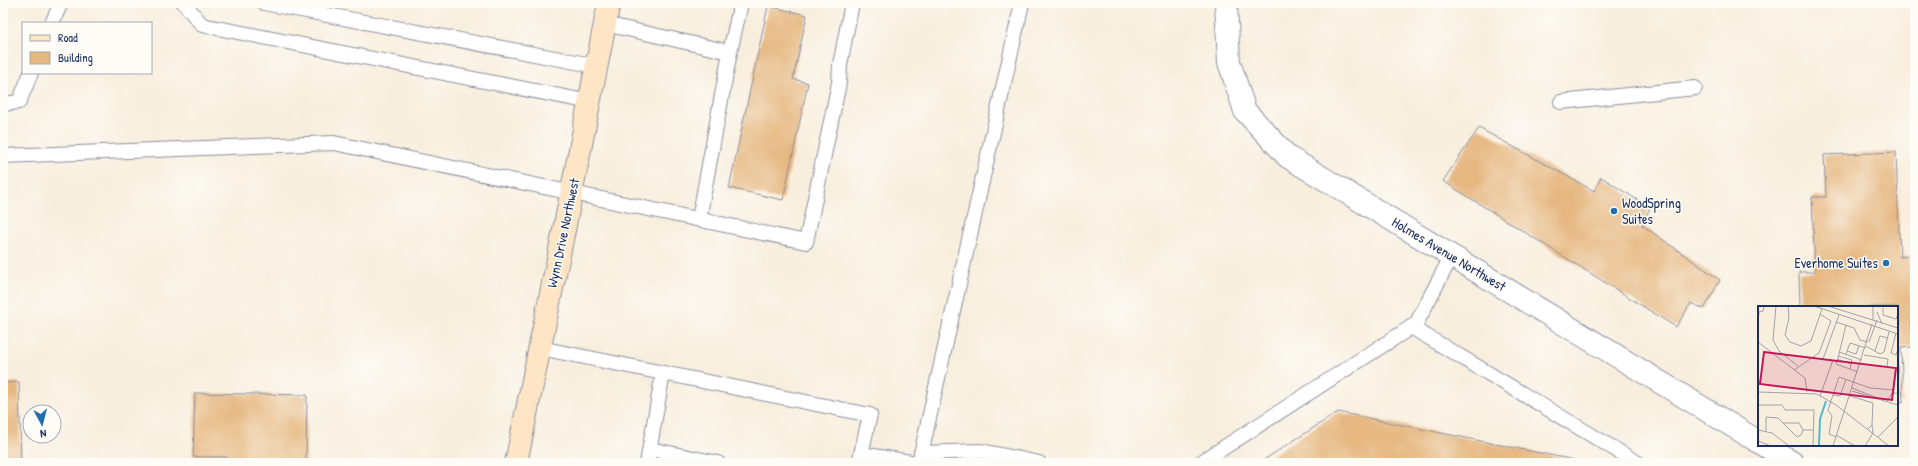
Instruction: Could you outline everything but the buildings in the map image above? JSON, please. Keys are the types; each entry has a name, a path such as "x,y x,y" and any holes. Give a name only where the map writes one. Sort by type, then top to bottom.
{"street":[{"name":"Wynn Drive Northwest","path":"516,463 572,193 609,3"},
{"name":"Holmes Avenue Northwest","path":"1226,3 1229,62 1245,111 1288,157 1758,441"},
{"path":"1766,446 1793,463"}],"lane":[{"path":"52,22 61,3"},
{"path":"184,3 202,26 590,102"},
{"path":"264,3 597,66"},
{"path":"700,219 730,52 741,3"},
{"path":"3,156 334,143 806,242 838,83 852,3"},
{"path":"919,460 1022,3"},
{"path":"605,24 730,52"},
{"path":"3,104 19,102 31,74"},
{"path":"1561,102 1695,88"},
{"path":"1200,463 1416,324 1452,255"},
{"path":"1411,327 1638,463"},
{"path":"540,348 870,415 860,459 919,460 981,451 1039,463"},
{"path":"647,463 663,373"},
{"path":"650,449 718,463"}],"place":[{"name":"WoodSpring Suites","path":"1614,211"},
{"name":"Everhome Suites","path":"1886,263"}]}
